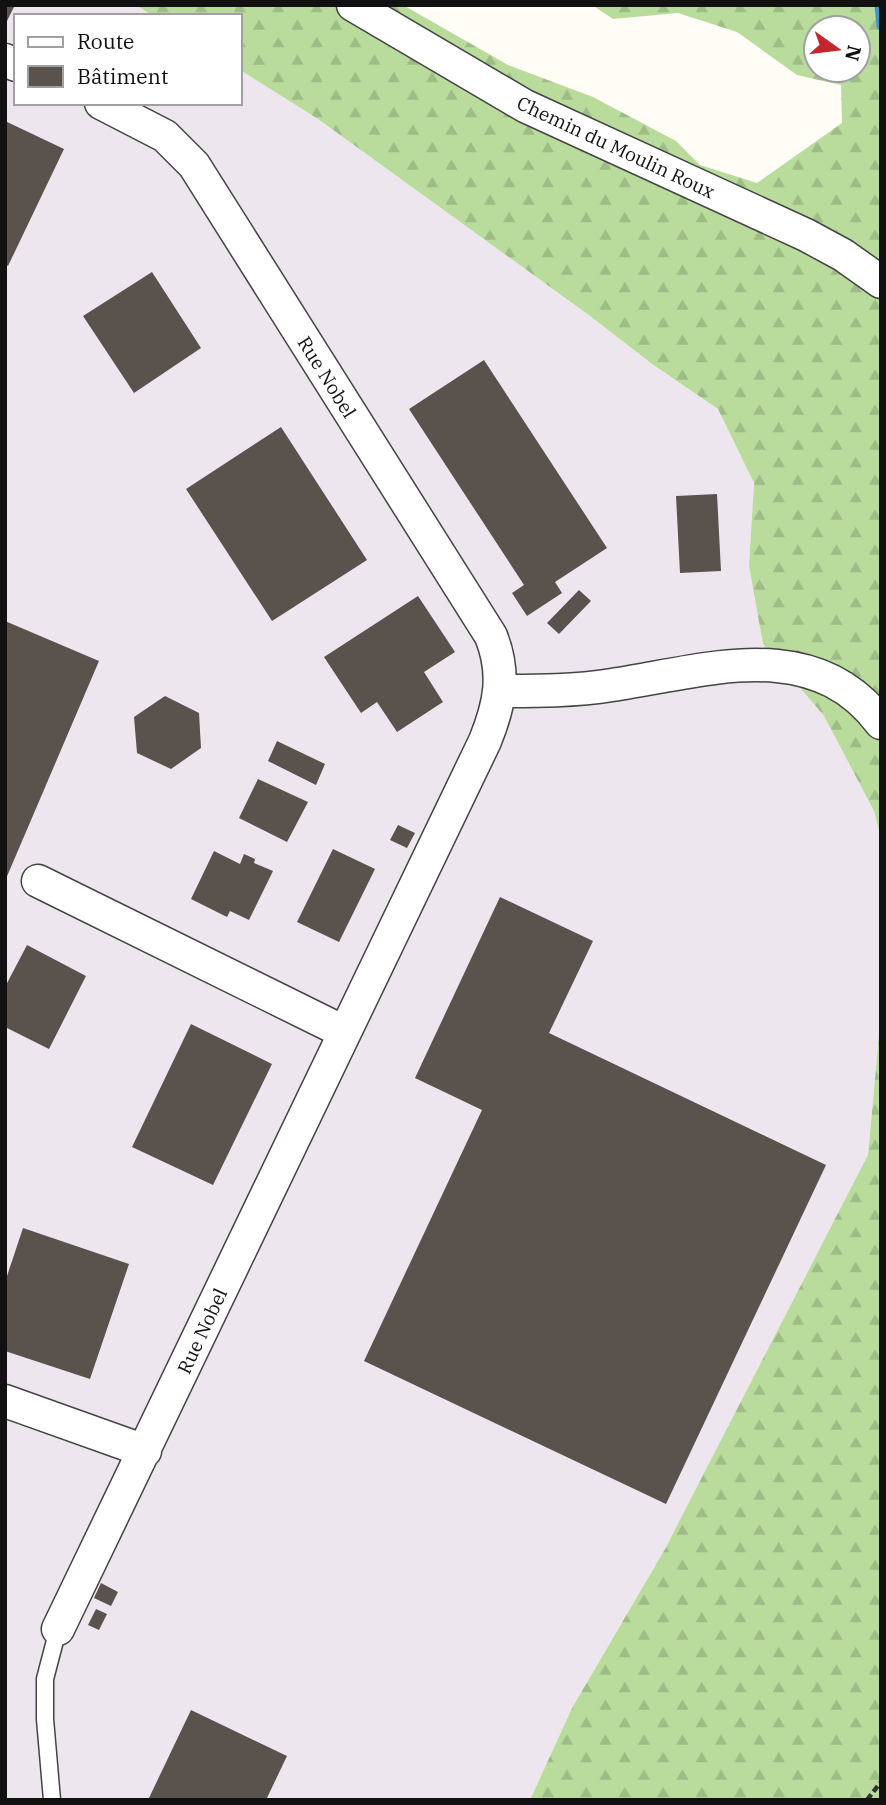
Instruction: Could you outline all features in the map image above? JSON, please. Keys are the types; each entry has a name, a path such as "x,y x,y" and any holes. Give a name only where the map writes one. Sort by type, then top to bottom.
{"street":[{"name":"Chemin du Moulin Roux","path":"353,5 525,106 806,235 844,256 881,282"},
{"name":"Rue Nobel","path":"58,1629 485,741 497,711 500,691 500,659 491,636 194,165 165,136 105,105"},
{"path":"500,691 575,691 751,664 794,667 846,688 866,703 881,723"},
{"path":"38,881 344,1032"},
{"path":"5,1401 145,1451"}],"lane":[{"path":"52,1800 45,1719 45,1679 58,1629"}],"path":[{"path":"867,1800 881,1782"}],"shaded area":[{"path":"5,5 136,5 150,14 14,14 14,105 242,105 242,71 318,119 652,364 718,409 754,483 749,566 763,644 824,716 874,811 881,839 881,1013 868,1155 852,1206 665,1549 572,1708 530,1800 5,1800"}],"green space":[{"path":"136,5 403,5 508,65 593,97 676,141 700,165 757,183 842,123 841,85 837,84 872,84 872,14 802,14 802,76 737,32 678,13 613,19 592,5 881,5 881,839 874,811 824,716 763,644 749,566 754,483 718,409 652,364 318,119 242,71 242,14 150,14"},
{"path":"881,1013 881,1800 530,1800 572,1708 665,1549 868,1155"}],"building":[{"path":"5,5 15,5 5,25"},
{"path":"5,121 64,149 8,266 5,264"},
{"path":"152,272 201,348 134,393 83,316"},
{"path":"484,360 607,548 555,582 562,593 527,616 512,593 524,585 409,409"},
{"path":"281,427 367,560 272,621 186,489"},
{"path":"717,494 721,571 680,573 676,496"},
{"path":"579,590 591,601 559,634 547,623"},
{"path":"418,596 455,652 424,672 443,702 397,732 377,702 361,713 324,657"},
{"path":"5,621 99,661 5,881"},
{"path":"165,696 199,713 201,748 171,769 137,753 134,717"},
{"path":"277,741 325,764 316,785 268,761"},
{"path":"258,779 308,802 287,842 239,818"},
{"path":"398,825 415,833 407,848 390,840"},
{"path":"333,849 375,869 339,942 297,922"},
{"path":"214,851 240,864 244,854 255,859 254,863 273,871 249,920 230,911 227,917 191,899"},
{"path":"500,897 593,941 549,1033 826,1165 666,1504 364,1361 482,1110 415,1078"},
{"path":"27,945 86,976 49,1049 5,1027 5,987"},
{"path":"191,1024 272,1064 213,1185 132,1147"},
{"path":"23,1228 129,1264 90,1379 5,1351 5,1282"},
{"path":"101,1583 118,1592 111,1606 94,1598"},
{"path":"96,1609 107,1614 99,1630 88,1625"},
{"path":"191,1710 287,1756 266,1800 148,1800"}],"waterway":[{"path":"879,5 881,26"}]}
